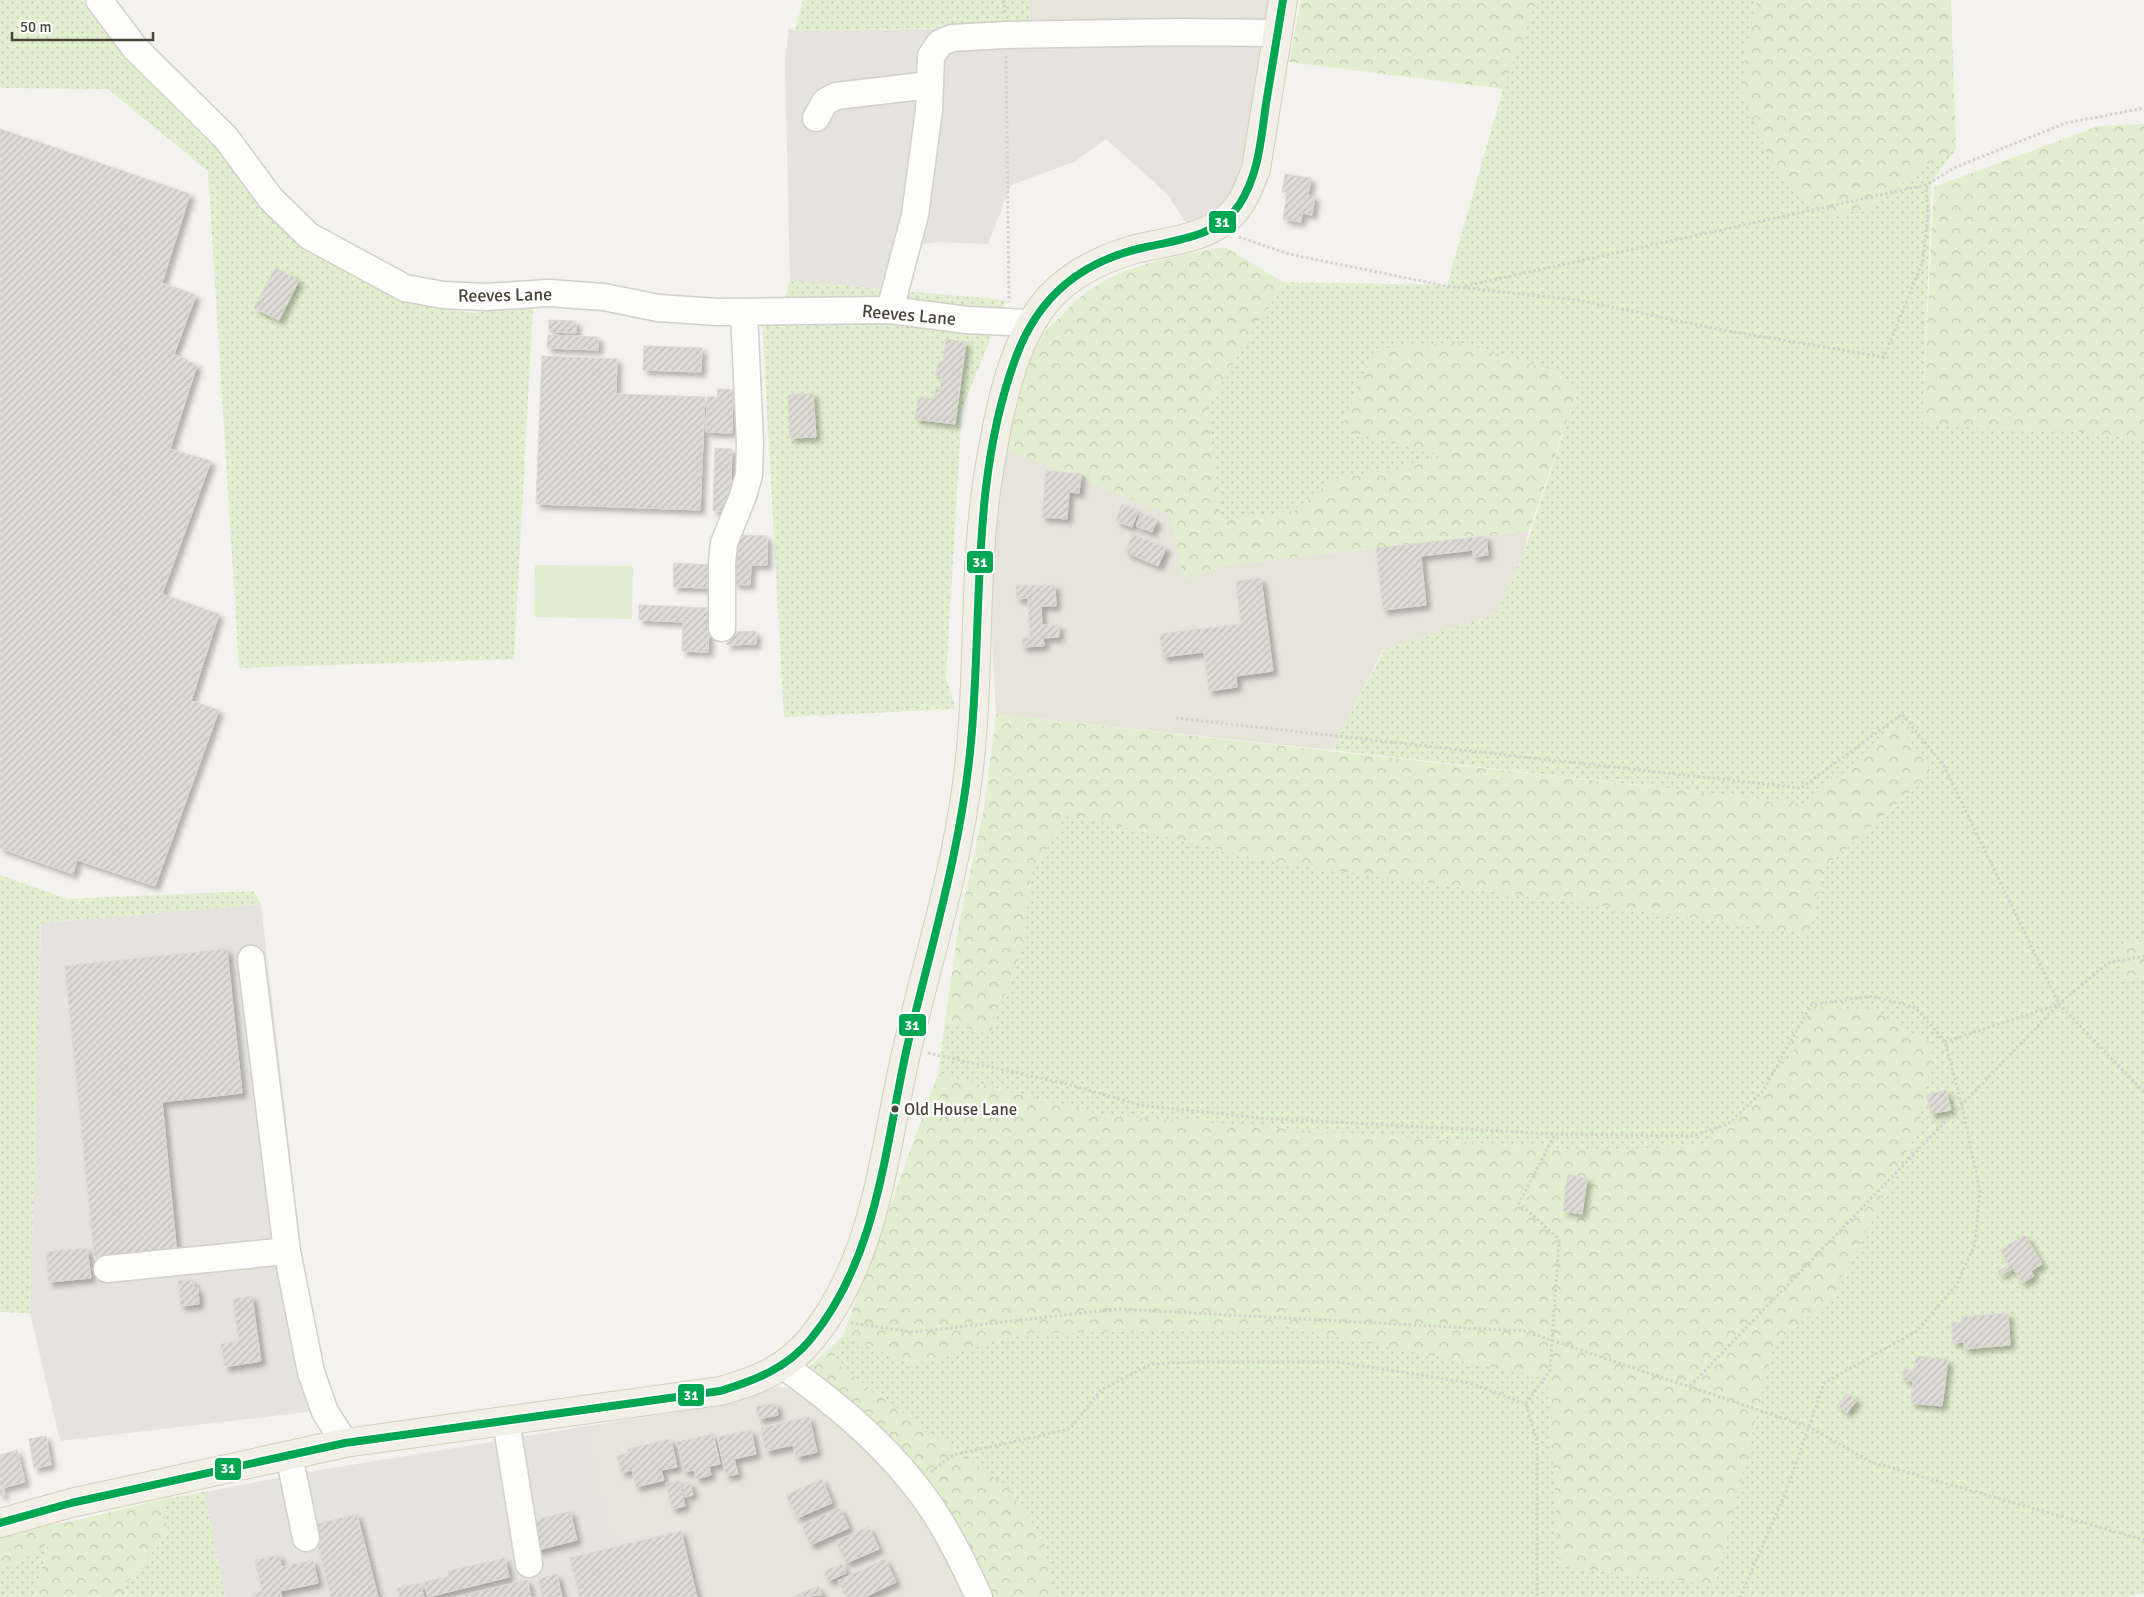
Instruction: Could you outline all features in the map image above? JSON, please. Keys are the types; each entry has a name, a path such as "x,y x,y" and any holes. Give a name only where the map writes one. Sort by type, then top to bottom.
{"main road":[{"path":"0,1523 71,1503 345,1443 720,1391 756,1381 784,1366 811,1340 825,1320 858,1260 875,1205 907,1047 948,892 968,778 976,688 980,545 990,465 1017,356 1020,322 1073,277 1099,262 1130,251 1197,235 1215,227 1234,212 1247,191 1256,168 1283,0"}],"street":[{"name":"Reeves Lane","path":"98,0 135,48 226,138 271,199 309,236 406,288 443,295 486,297 549,293 604,297 658,308 744,312 890,310 967,320 1020,322"},
{"path":"890,310 915,215 929,110 931,56 940,43 952,38 1005,35 1180,32 1278,33"},
{"path":"816,118 825,102 836,96 930,85"},
{"path":"722,628 722,563 724,543 743,496 748,475 750,443 744,312"},
{"path":"251,959 287,1250 311,1372 326,1412 345,1443"},
{"path":"107,1269 287,1250"},
{"path":"784,1366 850,1418 884,1449 915,1485 946,1532 978,1597"},
{"path":"506,1421 529,1564"},
{"path":"289,1455 306,1538"}],"path":[{"path":"1004,0 1020,322"},
{"path":"1462,287 1926,185 1956,167 2066,124 2144,108"},
{"path":"1215,227 1246,241 1289,254 1462,287 1578,300 1688,324 1884,357 1923,261 1928,213 1926,185"},
{"path":"1176,718 1801,788 1902,714 1944,766 2059,1004 2144,1092"},
{"path":"1690,1386 2059,1004 2108,963 2144,956"},
{"path":"907,1047 949,1059 1072,1085 1140,1105 1260,1118 1555,1134 1692,1136 1728,1124 1763,1091 1811,1005 1872,996 1916,1008 1945,1042 1962,1105 1980,1192 1975,1244 1957,1284 1917,1331 1824,1383 1786,1492 1740,1597"},
{"path":"1945,1042 2059,1004"},
{"path":"1526,1404 1550,1370 1558,1238 1519,1203 1555,1134"},
{"path":"825,1320 914,1332 1119,1310 1524,1330 1809,1427 1871,1462 2144,1540"},
{"path":"915,1485 953,1455 1070,1429 1101,1390 1151,1364 1338,1362 1470,1383 1526,1404"},
{"path":"1526,1404 1537,1442 1537,1597"}],"shaded area":[{"path":"1029,0 1274,0 1270,24 1030,26"},
{"path":"1270,24 1247,170 1217,217 1187,224 1167,194 1106,139 1074,162 1011,185 988,244 937,242 914,245 903,291 790,281 785,62 789,28 795,31"},
{"path":"1005,449 1170,514 1185,579 1226,565 1529,531 1523,555 1496,614 1383,650 1331,750 996,714 991,621 995,515"},
{"path":"261,904 313,1353 323,1410 60,1441 30,1313 41,923"},
{"path":"778,1387 789,1387 806,1394 876,1455 936,1528 969,1597 710,1597 693,1527 613,1541 587,1426 729,1404"},
{"path":"587,1426 613,1541 693,1527 710,1597 225,1597 204,1492 321,1470"}],"green space":[{"path":"0,0 81,0 123,55 231,163 403,299 473,313 533,306 514,659 239,668 208,171 108,89 0,88"},
{"path":"803,0 1029,0 1030,26 795,31"},
{"path":"1301,0 1537,0 1503,89 1289,62"},
{"path":"1537,0 1756,0 1742,95 1758,129 1875,207 1918,169 1956,149 1932,180 1922,425 2084,432 2144,440 2144,939 2122,945 2122,982 2144,976 2144,1592 2127,1597 1054,1597 1044,1540 905,1415 832,1360 843,1336 914,1365 1020,1334 1288,1327 1547,1378 1560,1566 1715,1585 1774,1344 1833,1297 1919,1127 1876,1012 1811,1005 1789,1061 1763,1091 1700,1146 1591,1151 1101,1115 938,1074 945,1023 990,1034 1022,951 1031,875 1067,814 1279,863 1809,934 1824,868 1932,773 1900,727 1805,804 1331,750 1385,649 1496,614 1523,555 1578,389 1551,370 1458,342 1447,456 1331,481 1294,511 1221,520 1207,407 1283,282 1447,285 1503,89"},
{"path":"1756,0 1951,0 1956,149 1918,169 1875,207 1835,215 1802,198 1776,174 1742,95 1746,50"},
{"path":"2144,124 2144,440 2084,432 1922,425 1934,187 2099,126"},
{"path":"1225,247 1283,282 1207,407 1221,520 1294,511 1331,481 1445,456 1341,429 1375,349 1458,342 1551,370 1578,389 1529,531 1226,565 1184,579 1170,514 1005,449 1025,377 1035,350 1050,326 1077,300 1096,286 1135,267"},
{"path":"790,281 1006,300 962,409 946,678 956,709 784,717 762,321 779,322"},
{"path":"535,565 633,566 632,619 534,617"},
{"path":"996,714 1805,804 1900,726 1932,773 1824,868 1809,934 1279,863 1067,814 1031,875 1022,951 990,1034 945,1023 959,924 984,808"},
{"path":"0,875 68,899 253,891 261,904 41,923 30,1313 0,1312"},
{"path":"2144,939 2144,976 2122,982 2121,945"},
{"path":"1811,1005 1876,1012 1934,1045 1919,1127 1833,1297 1774,1344 1715,1585 1560,1566 1547,1378 1288,1327 1020,1334 914,1365 843,1336 938,1074 1101,1115 1591,1151 1700,1146 1763,1091 1789,1061"},
{"path":"843,1336 832,1360 905,1415 1007,1486 1044,1540 1054,1597 994,1597 981,1577 852,1412 809,1367"},
{"path":"204,1492 225,1597 118,1597 125,1585 168,1534 164,1499"},
{"path":"164,1499 168,1533 125,1585 118,1597 42,1597 37,1589 48,1543 26,1559 0,1570 0,1538 25,1529 83,1519"},
{"path":"48,1542 37,1589 42,1597 0,1597 0,1570 26,1559"}],"building":[{"path":"0,129 190,194 162,283 196,295 174,354 197,365 170,449 211,461 162,594 219,614 191,701 219,710 155,886 77,860 73,874 0,848"},
{"path":"1285,174 1311,178 1308,195 1315,196 1312,215 1302,213 1301,222 1283,219 1287,192 1282,192"},
{"path":"275,268 299,280 279,320 254,308"},
{"path":"549,320 576,321 576,333 549,332"},
{"path":"548,335 598,337 598,350 547,348"},
{"path":"946,339 966,342 955,424 915,419 918,397 934,399 936,389 940,389 942,376 936,375 938,362 943,362"},
{"path":"644,346 702,348 701,372 643,370"},
{"path":"542,356 617,359 616,394 705,397 700,510 536,504"},
{"path":"718,389 733,390 732,433 706,432 707,397 717,397"},
{"path":"813,393 816,437 790,438 788,395"},
{"path":"715,448 732,449 730,511 713,511"},
{"path":"1046,471 1081,474 1079,493 1069,492 1067,519 1042,517"},
{"path":"1122,504 1138,511 1132,527 1116,521"},
{"path":"1141,513 1157,520 1152,532 1136,526"},
{"path":"1133,534 1166,548 1158,566 1125,552"},
{"path":"735,535 767,536 767,565 751,565 750,585 734,584"},
{"path":"1486,536 1488,555 1473,557 1473,550 1421,556 1426,605 1383,610 1376,548"},
{"path":"674,563 712,565 711,588 673,587"},
{"path":"1261,578 1273,671 1236,676 1237,687 1209,691 1204,652 1163,657 1160,634 1241,624 1236,581"},
{"path":"1055,585 1056,606 1041,606 1042,625 1059,625 1059,637 1043,638 1044,646 1022,647 1022,638 1030,638 1028,598 1017,599 1016,586"},
{"path":"639,605 710,608 708,652 682,651 683,622 639,620"},
{"path":"756,631 756,644 727,645 727,632"},
{"path":"227,949 242,1093 162,1102 177,1254 95,1263 65,966"},
{"path":"1946,1090 1951,1110 1931,1114 1927,1095"},
{"path":"1568,1175 1587,1178 1582,1214 1563,1211"},
{"path":"2025,1235 2042,1264 2031,1271 2034,1276 2022,1283 2013,1268 2000,1275 1998,1271 2009,1265 2000,1250"},
{"path":"87,1248 91,1278 49,1282 46,1252"},
{"path":"193,1280 194,1288 198,1288 199,1304 181,1306 178,1281"},
{"path":"252,1296 261,1361 225,1367 221,1344 239,1341 233,1299"},
{"path":"2008,1313 2010,1345 1964,1349 1964,1342 1953,1343 1952,1323 1962,1322 1962,1317"},
{"path":"1916,1356 1948,1360 1942,1406 1911,1403 1913,1381 1903,1380 1904,1369 1914,1371"},
{"path":"1847,1393 1857,1400 1847,1413 1837,1405"},
{"path":"776,1403 778,1415 759,1419 756,1407"},
{"path":"809,1417 817,1452 796,1457 793,1445 766,1451 761,1428"},
{"path":"751,1430 756,1454 734,1459 738,1474 726,1476 717,1437"},
{"path":"713,1434 720,1464 709,1466 711,1475 696,1479 694,1470 684,1472 677,1442"},
{"path":"46,1436 51,1465 34,1468 29,1439"},
{"path":"671,1439 677,1467 661,1470 664,1480 636,1487 632,1470 622,1473 617,1456 628,1453 628,1449"},
{"path":"17,1450 25,1482 2,1488 4,1495 0,1496 0,1455"},
{"path":"822,1479 832,1503 797,1518 786,1495"},
{"path":"679,1480 685,1506 672,1509 666,1483"},
{"path":"690,1482 693,1495 685,1497 682,1484"},
{"path":"840,1508 849,1528 810,1545 802,1525"},
{"path":"570,1511 577,1540 534,1551 527,1522"},
{"path":"357,1514 378,1597 331,1597 313,1525"},
{"path":"869,1527 879,1549 846,1563 836,1541"},
{"path":"681,1531 697,1597 580,1597 570,1558"},
{"path":"279,1555 282,1567 313,1560 318,1583 280,1591 282,1597 253,1597 252,1593 262,1591 255,1560"},
{"path":"505,1558 509,1577 428,1597 424,1582 450,1576 448,1571"},
{"path":"885,1559 896,1582 865,1597 846,1597 838,1581"},
{"path":"842,1564 846,1573 828,1581 824,1571"},
{"path":"557,1574 562,1597 543,1597 538,1579"},
{"path":"527,1580 531,1597 456,1597"},
{"path":"420,1583 424,1597 399,1597 397,1588"},
{"path":"818,1586 822,1595 792,1597"}],"transit line":[{"name":"31","path":"0,1523 71,1503 345,1443 720,1391 745,1383 780,1366 801,1350 810,1340 833,1308 851,1273 865,1236 876,1198 908,1043 936,931 961,818 971,742 985,499 991,451 1001,404 1016,357 1037,316 1050,299 1083,272 1102,261 1123,253 1185,239 1209,230 1231,215 1239,205 1251,181 1261,143 1283,0"}],"place":[{"name":"Old House Lane","path":"895,1109"}]}
